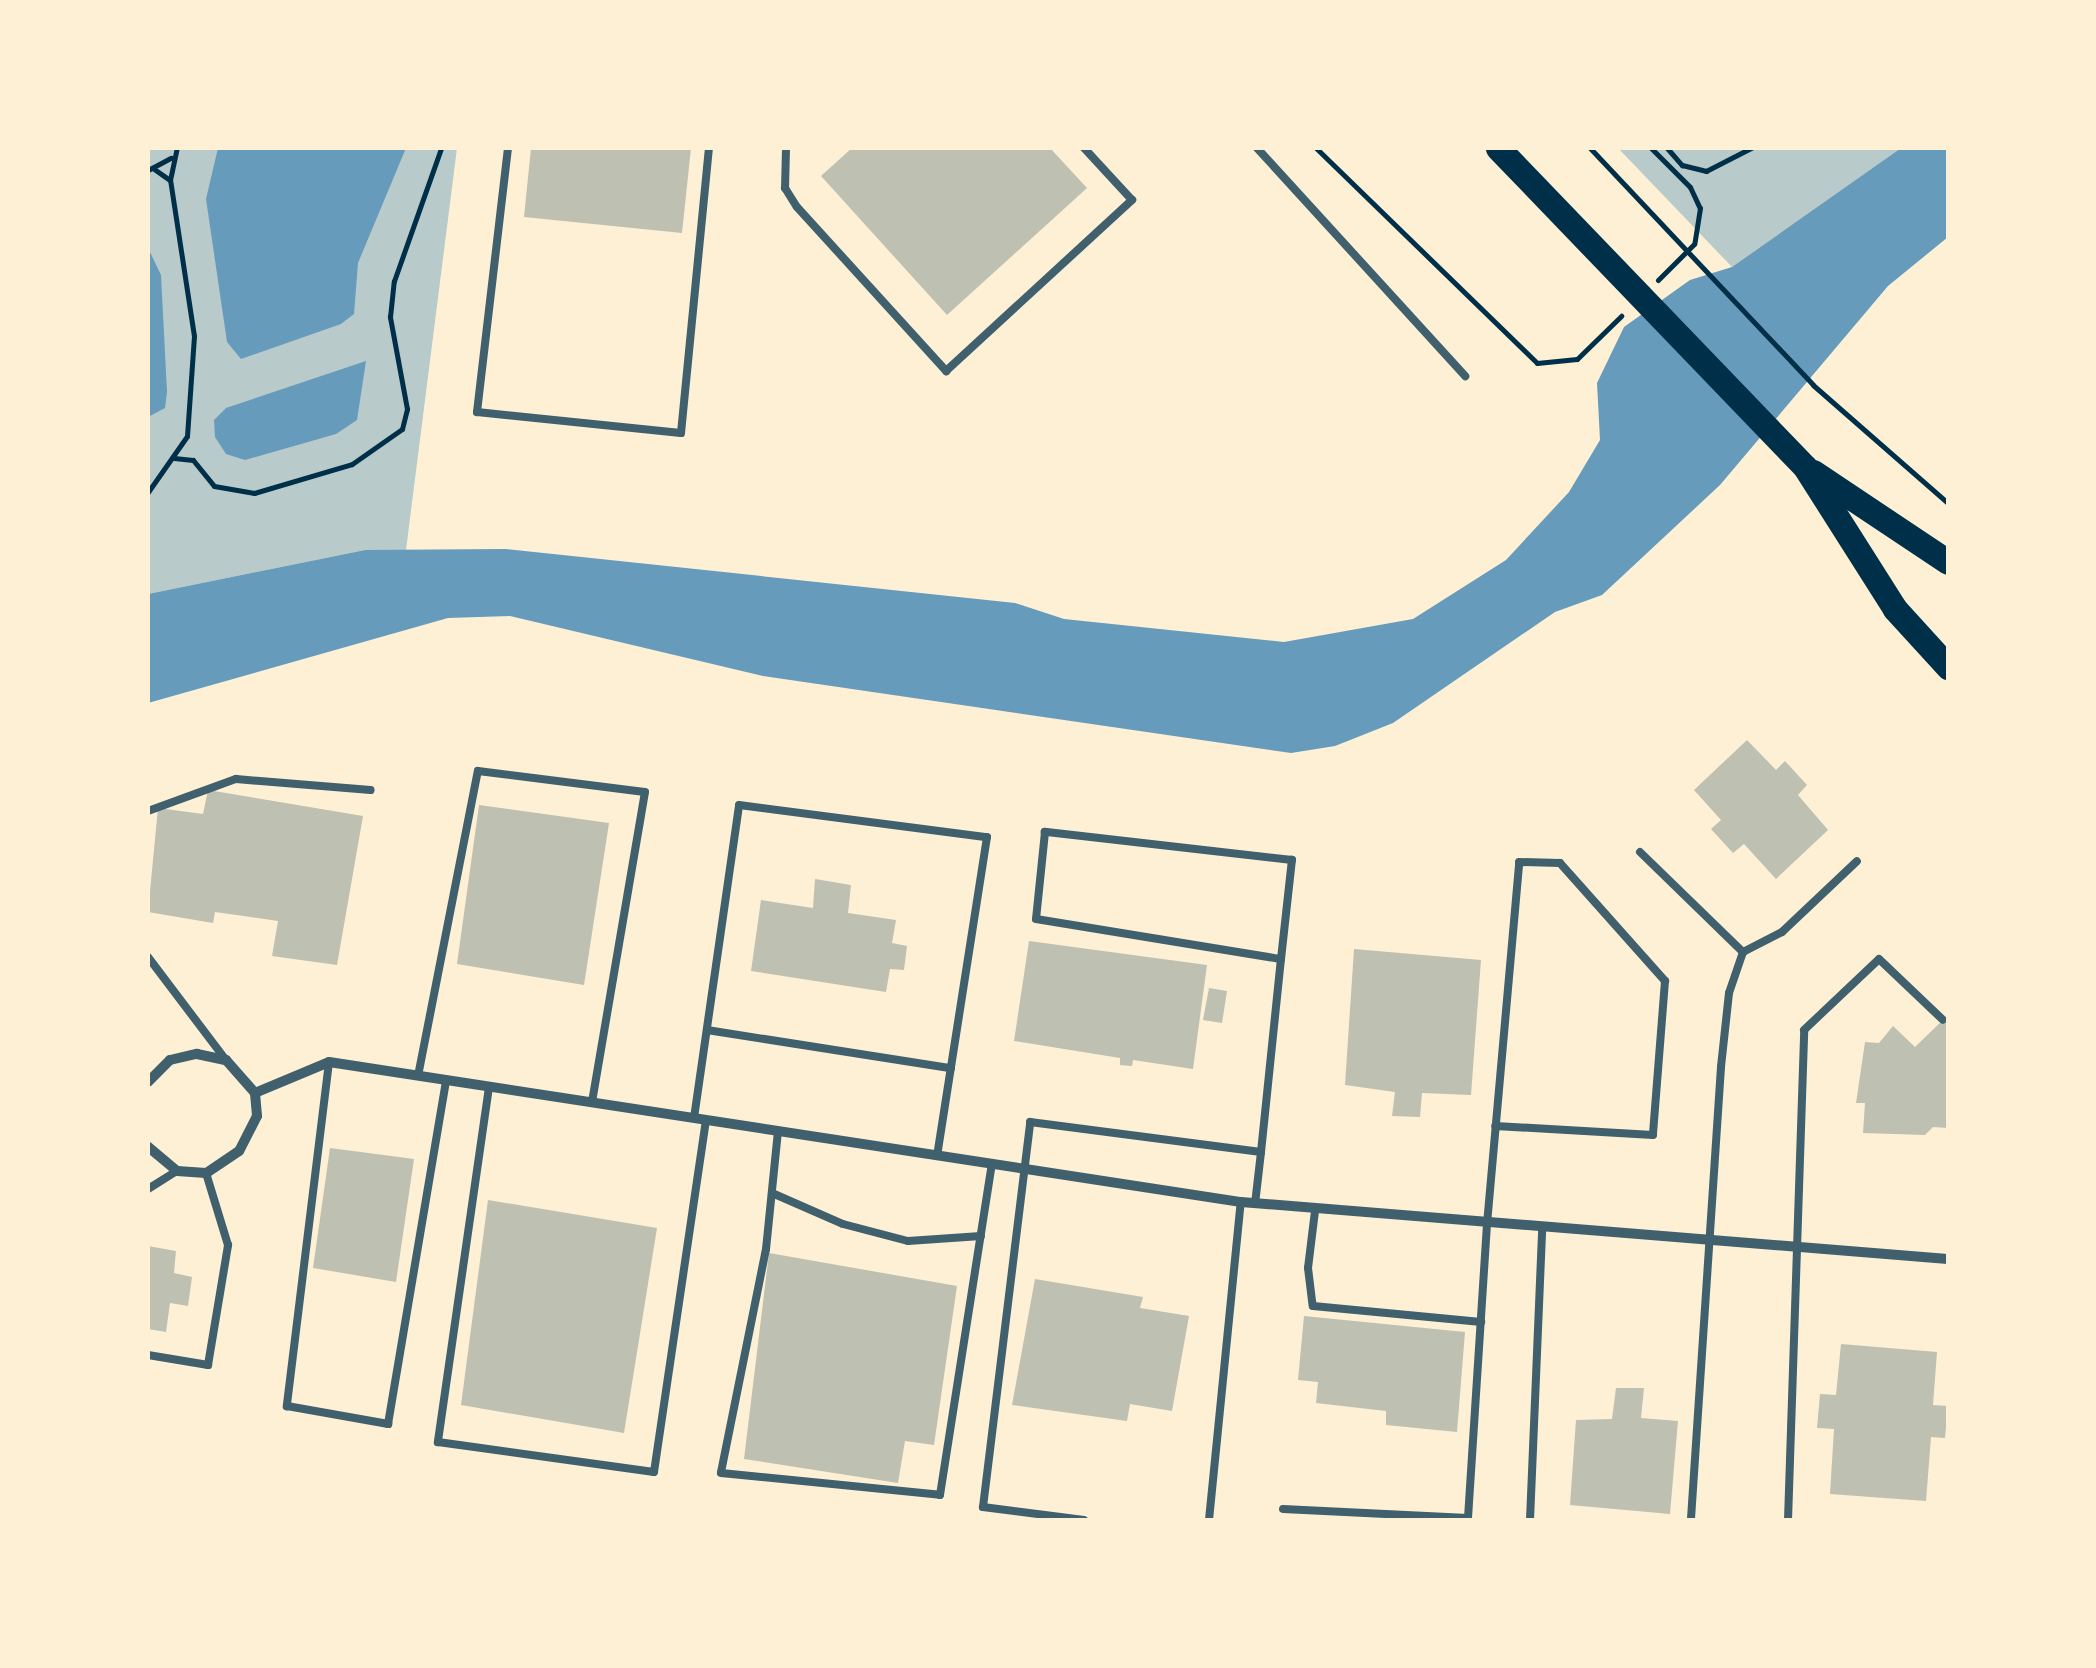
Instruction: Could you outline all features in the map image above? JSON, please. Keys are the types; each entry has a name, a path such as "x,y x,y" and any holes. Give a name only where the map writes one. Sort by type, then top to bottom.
{"main road":[{"path":"1482,148 1583,241"},
{"path":"1498,148 1583,241 1805,466 1948,562"},
{"path":"1805,466 1895,609 1948,666"}],"street":[{"path":"148,1146 177,1171 206,1173 226,1164 251,1135 256,1092 226,1060 197,1054 170,1060 149,1076"},
{"path":"256,1092 329,1062 1255,1204 1948,1259"}],"lane":[{"path":"508,148 477,412 681,433 710,148"},
{"path":"786,148 785,188 797,207 946,371 1132,200 1084,148"},
{"path":"1256,148 1466,376"},
{"path":"418,1076 478,771 645,792 592,1103"},
{"path":"148,811 236,779 370,790"},
{"path":"489,1087 438,1442 654,1472 700,1119 706,1030 740,804 987,837 937,1156"},
{"path":"1255,1204 1282,958 1292,860 1045,832 1036,919 1282,958"},
{"path":"1640,852 1743,952"},
{"path":"1692,1520 1707,1242 1729,993 1743,952 1782,932 1857,861"},
{"path":"1283,1509 1468,1518 1486,1224 1519,862 1560,863 1665,981 1654,1135 1496,1126"},
{"path":"148,957 226,1060"},
{"path":"1788,1520 1801,1250 1804,1030 1879,958 1944,1020"},
{"path":"706,1030 951,1068"},
{"path":"329,1062 287,1406 388,1424 446,1080"},
{"path":"1084,1520 983,1507 1030,1122 1261,1152"},
{"path":"778,1131 766,1249 721,1472 940,1494 992,1164"},
{"path":"148,1189 177,1171"},
{"path":"148,1355 208,1366 228,1244 206,1173"},
{"path":"772,1193 842,1224 908,1241 981,1236"},
{"path":"1208,1520 1241,1202"},
{"path":"1315,1210 1308,1268 1312,1306 1480,1322"},
{"path":"1530,1520 1542,1229"}],"path":[{"path":"177,148 170,180 194,336 187,436 193,460 214,486 254,493 352,464 402,430 407,409 390,316 394,281 441,148"},
{"path":"1316,148 1512,346 1537,363 1555,365 1591,346"},
{"path":"1590,148 1814,384 1948,503"},
{"path":"1652,148 1690,187 1700,208 1694,244"},
{"path":"1667,148 1682,165 1706,171 1751,148"},
{"path":"170,180 151,170 173,156"},
{"path":"148,492 187,436"},
{"path":"174,458 193,460"}],"shaded area":[{"path":"148,148 457,148 406,550 365,550 148,594"},
{"path":"1618,148 1901,148 1732,267"}],"water":[{"path":"218,148 406,148 358,263 354,314 341,324 241,359 227,342 206,199"},
{"path":"1901,148 1948,148 1948,237 1888,286 1720,485 1602,595 1555,612 1393,723 1335,746 1291,753 763,676 510,616 448,618 148,703 148,594 365,550 506,549 1015,603 1064,619 1284,642 1413,619 1506,560 1569,492 1600,440 1597,383 1624,327 1690,280 1732,267"},
{"path":"148,248 161,275 167,392 165,408 148,417"},
{"path":"366,361 357,420 336,434 245,460 226,454 215,437 214,420 226,408"}],"building":[{"path":"531,148 691,148 682,233 524,217"},
{"path":"852,148 1050,148 1087,188 947,315 821,176"},
{"path":"1747,740 1776,770 1785,761 1807,785 1798,795 1828,830 1776,879 1744,844 1733,853 1711,829 1721,820 1694,790"},
{"path":"208,790 363,816 337,965 272,956 278,921 215,912 213,923 148,912 158,808 203,814"},
{"path":"479,805 609,823 584,985 457,964"},
{"path":"815,879 851,885 848,913 896,920 892,943 907,946 904,970 890,969 886,992 751,971 761,900 813,908"},
{"path":"1029,941 1207,965 1193,1069 1133,1060 1132,1066 1120,1065 1120,1058 1014,1041"},
{"path":"1354,949 1481,960 1471,1095 1422,1093 1420,1117 1392,1116 1395,1092 1345,1085"},
{"path":"1209,988 1227,991 1222,1023 1203,1020"},
{"path":"1948,1015 1948,1128 1933,1127 1925,1135 1863,1133 1865,1103 1856,1103 1865,1042 1879,1043 1893,1026 1915,1047"},
{"path":"330,1148 414,1159 396,1282 313,1268"},
{"path":"488,1200 657,1228 624,1433 461,1405"},
{"path":"148,1246 176,1251 174,1273 192,1277 188,1306 170,1303 166,1332 148,1329"},
{"path":"769,1253 957,1286 934,1445 905,1441 898,1483 744,1459"},
{"path":"1035,1279 1143,1297 1140,1308 1189,1316 1172,1411 1130,1404 1127,1421 1012,1405"},
{"path":"1304,1316 1465,1332 1457,1432 1386,1425 1386,1411 1316,1403 1318,1382 1298,1380"},
{"path":"1841,1344 1937,1352 1933,1405 1948,1406 1945,1438 1931,1437 1926,1501 1830,1494 1834,1429 1817,1428 1820,1394 1836,1395"},
{"path":"1616,1388 1644,1388 1641,1418 1678,1421 1670,1514 1570,1505 1576,1420 1612,1419"}]}
